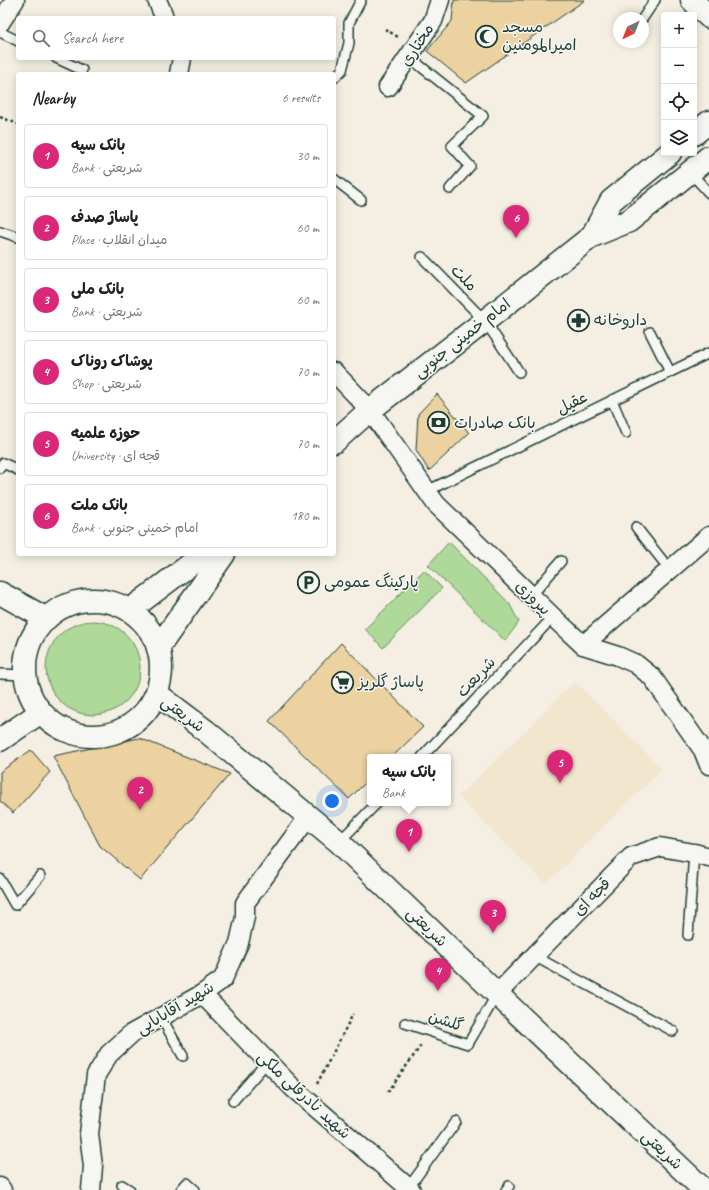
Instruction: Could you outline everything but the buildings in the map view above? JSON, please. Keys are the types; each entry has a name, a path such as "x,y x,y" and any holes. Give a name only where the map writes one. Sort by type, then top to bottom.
{"main road":[{"path":"692,0 709,16"},
{"path":"697,132 709,122"},
{"name":"امام خمینی جنوبی","path":"592,236 611,201 666,156"},
{"name":"امام خمینی جنوبی","path":"336,440 370,410 592,236 629,221 709,156"},
{"path":"130,610 201,556"},
{"path":"158,648 223,556"},
{"path":"0,593 45,618"},
{"path":"86,599 109,601 130,610 142,620 152,633 158,648 162,671 156,694 144,714 126,728 104,736 81,736 59,727 41,712 30,695 25,675 26,654 32,635 45,618 64,605 86,599"},
{"name":"شریعتی","path":"156,694 206,730 339,842 704,1190"},
{"path":"0,740 41,712"}],"street":[{"path":"0,23 15,0"},
{"path":"157,0 164,16"},
{"name":"مختاری","path":"388,87 433,21 440,0"},
{"path":"179,72 182,60"},
{"name":"پیروزی","path":"336,374 370,410 436,504 552,617 583,645 618,656 636,664 652,677 703,750 709,765"},
{"path":"583,645 709,536"},
{"name":"شهید آقابابایی","path":"91,1190 93,1166 89,1134 96,1075 109,1054 131,1034 202,994 223,979 240,943 245,917 245,903 309,816"},
{"name":"قجه ای","path":"497,994 631,857 660,847 702,855"},
{"name":"شهید نادرقلی ملکی","path":"202,994 267,1062 308,1102 410,1189"}],"lane":[{"path":"336,76 342,70 349,43 349,23 361,0"},
{"path":"647,12 655,0"},
{"path":"0,32 16,40"},
{"path":"409,57 483,116 452,146 470,166 450,189"},
{"path":"60,60 82,70"},
{"path":"690,172 709,193"},
{"path":"336,181 361,200"},
{"path":"0,231 16,236"},
{"name":"ملت","path":"422,257 485,321 519,372"},
{"path":"650,332 670,372"},
{"name":"عقیل","path":"427,491 709,353"},
{"path":"612,400 626,433"},
{"path":"0,468 3,463 16,469"},
{"path":"636,527 670,570"},
{"path":"531,596 561,561"},
{"name":"شریعت","path":"425,754 552,617"},
{"path":"0,674 25,675"},
{"path":"339,842 374,806"},
{"path":"688,935 702,855"},
{"path":"0,879 15,905 40,876"},
{"path":"534,956 673,1031"},
{"name":"گلشن","path":"405,1023 468,1044 497,994"},
{"path":"161,1017 183,1056"},
{"path":"233,1101 267,1062"},
{"path":"410,1189 456,1122"},
{"path":"181,1190 187,1183 195,1190"}],"path":[{"path":"0,117 16,123"},
{"path":"308,1102 353,1014"},
{"path":"388,1092 431,1032"}],"shaded area":[{"path":"575,681 662,769 546,884 458,797"}],"green space":[{"path":"449,542 509,603 519,622 505,641 428,565"},
{"path":"424,570 442,588 383,648 365,629"},
{"path":"93,621 111,624 126,635 137,650 140,668 137,686 126,701 111,712 93,715 75,712 60,701 49,686 46,668 49,650 60,635 75,624"}],"place":[{"name":"مسجد امیرالمومنین","path":"487,36"},
{"name":"بانک ملت","path":"516,238"},
{"name":"داروخانه","path":"578,320"},
{"name":"بانک صادرات","path":"439,423"},
{"name":"پارکینگ عمومی","path":"308,582"},
{"name":"پاساژ گلریز","path":"342,682"},
{"name":"حوزه علمیه","path":"560,783"},
{"name":"پاساژ صدف","path":"140,810"},
{"name":"بانک سپه","path":"409,852"},
{"name":"بانک ملی","path":"493,933"},
{"name":"پوشاک روناک","path":"438,991"}]}
